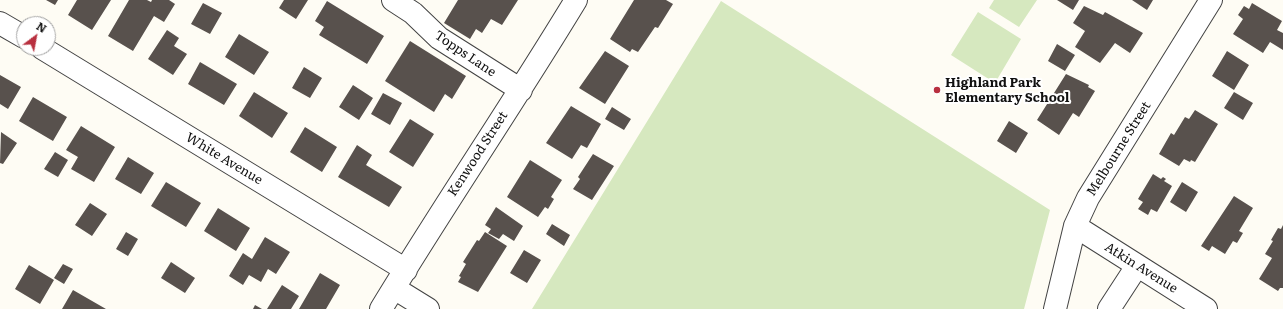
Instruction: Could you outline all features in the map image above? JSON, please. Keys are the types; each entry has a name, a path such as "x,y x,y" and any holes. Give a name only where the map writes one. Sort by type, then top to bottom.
{"street":[{"name":"Topps Lane","path":"393,0 413,13 438,38 521,90"},
{"name":"Kenwood Street","path":"381,309 462,178 521,90 576,0"},
{"name":"Melbourne Street","path":"1055,309 1075,226 1088,198 1211,0"},
{"path":"0,22 16,32"},
{"name":"White Avenue","path":"55,56 406,270"},
{"name":"Atkin Avenue","path":"1075,226 1206,309"},
{"path":"1109,309 1137,266"},
{"path":"394,288 428,309"}],"green space":[{"path":"994,0 1037,0 1019,27 989,8"},
{"path":"721,1 1050,210 1024,309 532,309"},
{"path":"978,12 1021,39 995,83 951,55"}],"building":[{"path":"46,0 58,0 55,5"},
{"path":"77,0 111,0 92,30 68,15"},
{"path":"129,0 147,0 151,2 152,0 169,0 175,4 164,22 154,16 133,51 108,36"},
{"path":"284,0 308,0 296,19 279,8"},
{"path":"458,0 518,0 502,25 491,19 482,33 476,29 470,39 444,23"},
{"path":"634,0 666,0 673,4 658,28 655,27 638,52 632,49 630,52 610,39"},
{"path":"1057,0 1079,0 1073,10"},
{"path":"1132,0 1153,0 1147,10"},
{"path":"327,1 384,36 367,64 319,35 324,27 315,21"},
{"path":"203,3 222,13 210,34 191,24"},
{"path":"1252,3 1282,21 1277,30 1283,33 1283,50 1270,42 1263,53 1233,34 1243,19 1238,15 1244,6 1249,9"},
{"path":"1084,6 1103,15 1105,12 1143,33 1130,53 1115,43 1100,63 1075,47 1085,31 1073,23"},
{"path":"167,30 179,38 174,46 187,54 173,75 148,59"},
{"path":"239,34 269,52 254,75 225,57"},
{"path":"410,41 466,76 452,99 445,94 434,112 385,81"},
{"path":"1057,44 1075,55 1065,71 1048,61"},
{"path":"605,51 629,66 605,104 579,88"},
{"path":"1227,51 1249,65 1234,90 1212,76"},
{"path":"200,62 237,84 224,105 188,84"},
{"path":"304,67 322,78 310,98 292,88"},
{"path":"1066,74 1089,85 1088,87 1095,91 1079,117 1073,113 1059,135 1037,120"},
{"path":"0,75 21,87 8,109 0,104"},
{"path":"353,85 373,98 359,120 339,107"},
{"path":"254,92 288,113 272,138 239,116"},
{"path":"1234,92 1253,103 1243,120 1224,108"},
{"path":"383,93 402,103 390,125 371,114"},
{"path":"33,97 67,117 53,141 19,121"},
{"path":"571,106 601,124 587,148 581,145 572,159 546,143"},
{"path":"612,107 631,119 624,130 605,119"},
{"path":"1195,110 1218,124 1195,162 1191,160 1190,162 1184,159 1179,166 1159,154 1171,133 1174,135 1185,117 1189,119"},
{"path":"410,119 434,134 413,167 389,152"},
{"path":"1009,121 1028,133 1016,153 997,141"},
{"path":"81,126 115,147 94,182 71,169 78,157 66,150"},
{"path":"305,127 337,147 322,172 290,152"},
{"path":"1,132 17,143 3,164 0,163"},
{"path":"357,145 372,155 366,165 402,187 389,207 338,177"},
{"path":"55,152 68,160 58,177 44,169"},
{"path":"593,154 614,166 592,200 573,189 580,179 578,177"},
{"path":"128,157 154,173 141,194 115,179"},
{"path":"530,160 562,180 551,197 554,199 548,209 545,207 538,217 507,197"},
{"path":"1153,174 1161,179 1163,177 1166,179 1164,181 1172,186 1157,212 1151,209 1148,215 1138,209 1143,202 1138,199"},
{"path":"166,182 201,203 186,227 151,206"},
{"path":"1182,182 1198,192 1186,212 1170,202"},
{"path":"1234,196 1253,208 1239,231 1243,233 1237,243 1233,241 1225,254 1212,246 1209,251 1201,246"},
{"path":"90,203 107,214 92,236 75,225"},
{"path":"496,207 523,226 514,241 503,234 499,239 488,233 491,229 485,225"},
{"path":"218,208 250,228 236,251 204,231"},
{"path":"552,224 570,235 564,246 546,234"},
{"path":"1283,225 1283,288 1280,288 1278,291 1259,279 1272,258 1265,254 1273,241 1271,240 1278,228 1281,229"},
{"path":"126,232 138,239 128,256 116,249"},
{"path":"485,232 507,246 478,292 458,282 461,277 459,276 466,264 463,262 477,240 479,241"},
{"path":"265,237 290,252 276,274 268,269 261,282 249,275 243,285 229,276 243,253 252,259"},
{"path":"524,250 541,260 527,283 510,273"},
{"path":"171,262 195,278 185,293 161,278"},
{"path":"63,264 73,269 64,284 54,278"},
{"path":"29,265 54,280 40,304 15,289"},
{"path":"320,273 340,285 326,309 299,309"},
{"path":"282,285 299,296 291,309 267,309"},
{"path":"73,290 106,309 62,309"},
{"path":"255,305 262,309 253,309"}],"place":[{"name":"Highland Park Elementary School","path":"937,90"}]}
